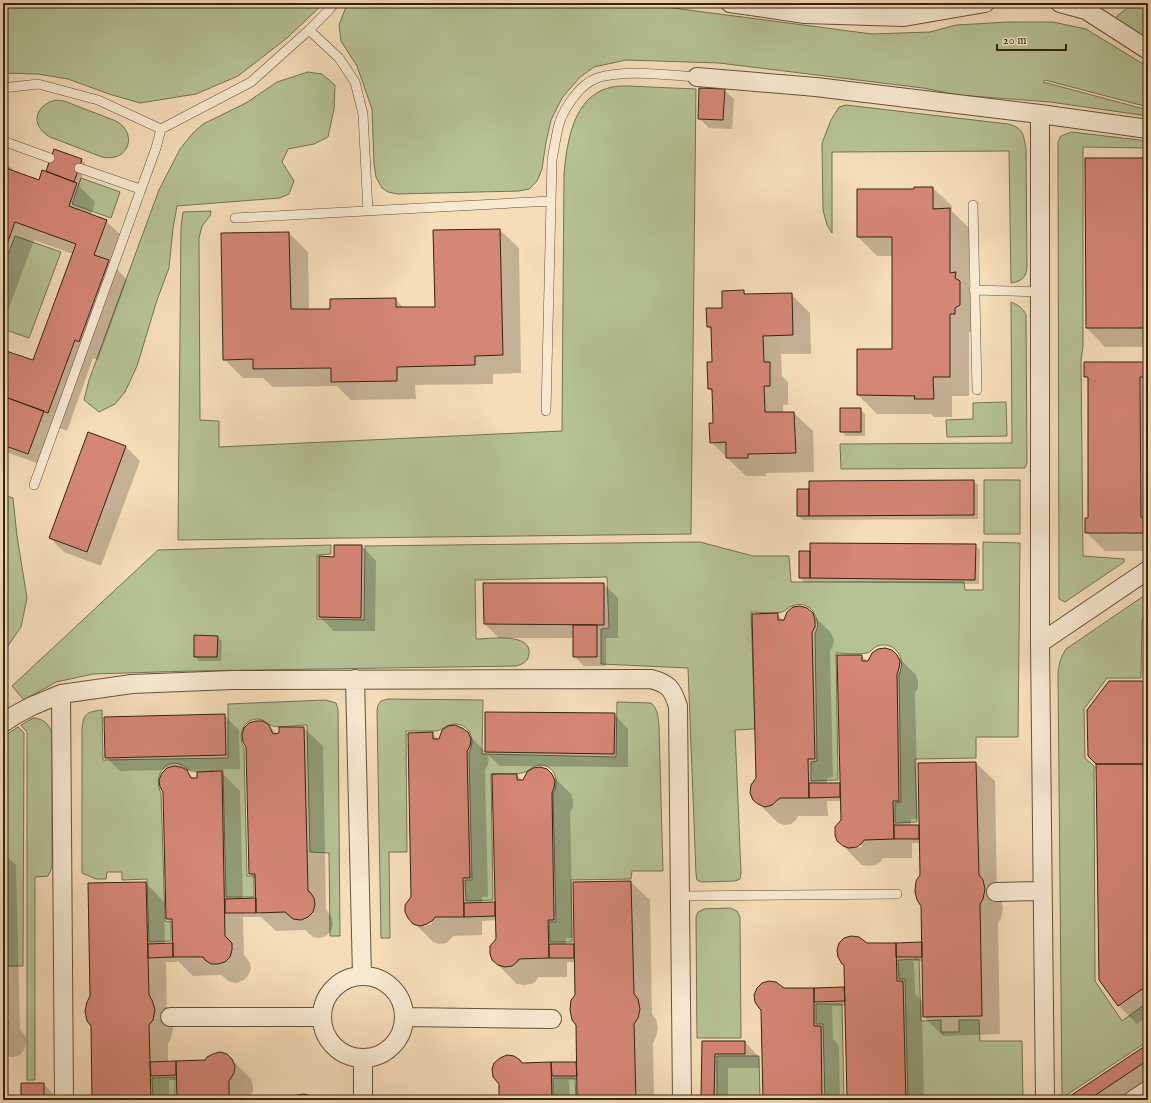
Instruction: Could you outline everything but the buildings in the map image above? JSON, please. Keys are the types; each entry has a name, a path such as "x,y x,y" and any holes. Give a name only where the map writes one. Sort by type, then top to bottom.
{"street":[{"path":"730,3 805,14 904,17 985,3"},
{"path":"1060,3 1086,10 1148,50"},
{"path":"697,77 816,86 1148,129"},
{"path":"1040,114 1040,643 1044,1100"},
{"path":"1040,643 1148,570"},
{"path":"355,679 362,976"},
{"path":"3,723 32,706 61,694 132,684 232,680 355,679 651,679 664,683 674,693 678,706 682,1100"},
{"path":"61,694 64,1100"},
{"path":"996,892 1042,891"},
{"path":"362,976 374,977 385,982 394,990 400,1000 404,1011 404,1017 401,1034 395,1044 386,1052 375,1057 363,1058 351,1057 341,1052 332,1044 325,1034 322,1023 322,1011 325,1000 331,990 340,982 351,977 362,976"},
{"path":"170,1017 322,1017"},
{"path":"404,1017 552,1019"},
{"path":"363,1058 363,1100"},
{"path":"1133,1100 1148,1090"}],"lane":[{"path":"34,485 156,148 161,129 251,82 309,30 334,3"},
{"path":"309,30 339,58 355,82 363,114 368,211"},
{"path":"546,411 552,160 559,124 568,104 579,90 596,78 629,73 697,77"},
{"path":"3,88 38,84 98,100 161,129"},
{"path":"3,141 50,158"},
{"path":"79,168 140,189"},
{"path":"235,218 551,201"},
{"path":"974,205 974,290 977,390"},
{"path":"974,290 1040,292"},
{"path":"680,896 897,894"}],"green space":[{"path":"3,3 324,3 287,38 238,76 196,94 140,103 109,94 68,79 38,74 3,73"},
{"path":"350,3 635,3 872,34 930,32 956,25 1009,22 1053,22 1086,29 1148,67 1148,107 1045,80 1043,82 1148,110 1148,116 1050,102 958,95 923,88 719,63 626,60 594,67 579,78 562,98 551,120 542,169 537,181 529,189 519,191 398,194 388,192 382,188 376,177 374,164 372,109 357,66 341,41 339,25 346,7"},
{"path":"1129,3 1148,3 1148,44 1116,20 1117,16 1129,7"},
{"path":"308,72 322,74 335,85 334,109 328,137 314,144 288,149 282,162 294,181 289,194 280,198 177,206 169,268 157,300 137,366 125,392 115,404 99,412 84,400 89,380 159,190 180,149 192,134 203,124 246,103 277,82"},
{"path":"628,86 696,89 691,534 178,540 181,227 183,212 211,211 210,216 202,226 199,238 200,420 219,421 219,447 562,431 564,174 567,148 574,122 588,99 599,92 612,87"},
{"path":"56,100 64,101 116,121 123,127 129,140 124,152 111,158 102,157 50,137 39,127 37,116 43,106"},
{"path":"846,105 1008,124 1017,127 1022,132 1026,148 1027,267 1026,274 1023,278 1011,283 1009,151 832,152 832,233 827,225 823,210 822,143 831,120 839,107"},
{"path":"1071,132 1148,141 1148,148 1083,147 1083,346 1081,360 1083,556 1124,559 1124,562 1065,602 1059,599 1058,142 1061,136"},
{"path":"81,178 120,192 111,218 72,204"},
{"path":"15,236 61,252 29,338 3,329 3,268"},
{"path":"1011,302 1020,307 1026,315 1027,463 1025,468 841,469 840,444 1012,443"},
{"path":"1006,402 1007,436 947,437 946,420 973,419 973,403"},
{"path":"984,480 1020,480 1020,534 984,534"},
{"path":"3,495 13,498 17,536 27,598 21,627 3,653"},
{"path":"700,542 753,556 789,556 791,582 964,582 965,590 983,590 983,542 1020,543 1018,737 976,737 976,758 915,759 917,822 895,823 895,803 901,802 899,674 901,662 898,652 894,648 883,645 877,646 867,653 836,653 838,780 811,781 811,762 817,761 815,633 818,624 814,612 809,607 799,604 778,613 751,612 755,729 735,730 741,873 740,879 735,881 702,882 697,880 696,874 688,668 601,664 601,629 609,628 607,577 475,580 476,639 508,638 524,642 528,647 528,659 516,666 93,674 56,682 24,700 12,686 158,550 331,545 331,554 317,555 317,619 364,620 365,546"},
{"path":"1148,593 1148,612 1142,621 1141,678 1107,678 1084,709 1085,758 1094,766 1095,981 1122,1021 1148,1002 1148,1041 1062,1098 1059,666 1066,649"},
{"path":"388,699 483,700 482,754 616,757 617,702 651,703 658,716 659,726 663,871 632,871 631,879 571,880 572,942 550,942 549,922 556,922 553,794 556,779 549,767 539,765 522,773 491,774 493,900 466,901 465,880 472,880 469,752 472,738 468,730 455,724 437,731 406,731 407,852 389,852 390,938 381,938 377,710 381,701"},
{"path":"326,700 336,703 338,709 340,936 330,936 329,853 310,852 307,725 277,727 263,720 253,719 245,725 241,733 241,738 244,748 247,876 254,876 254,897 226,897 223,770 192,771 176,763 165,766 159,775 158,781 161,793 165,921 171,922 171,941 149,942 147,879 122,880 122,872 107,872 106,879 96,879 82,873 82,730 83,720 86,715 102,710 103,760 228,758 228,704"},
{"path":"33,718 40,719 45,722 52,733 52,867 48,876 35,877 35,1080 27,1080 27,732 21,725"},
{"path":"18,727 24,733 23,966 3,966 3,737"},
{"path":"730,908 737,911 740,917 741,1038 697,1038 696,917 698,912 704,909"},
{"path":"919,959 921,1021 941,1020 941,1032 959,1032 959,1020 979,1020 980,1041 1022,1041 1023,1100 908,1100 905,979 899,979 898,960"},
{"path":"816,1004 842,1004 844,1100 825,1100 823,1024 816,1024"},
{"path":"717,1056 759,1056 760,1100 717,1100"},
{"path":"175,1077 175,1098 169,1100 153,1100 152,1078"},
{"path":"553,1078 575,1078 576,1100 553,1099"}]}
